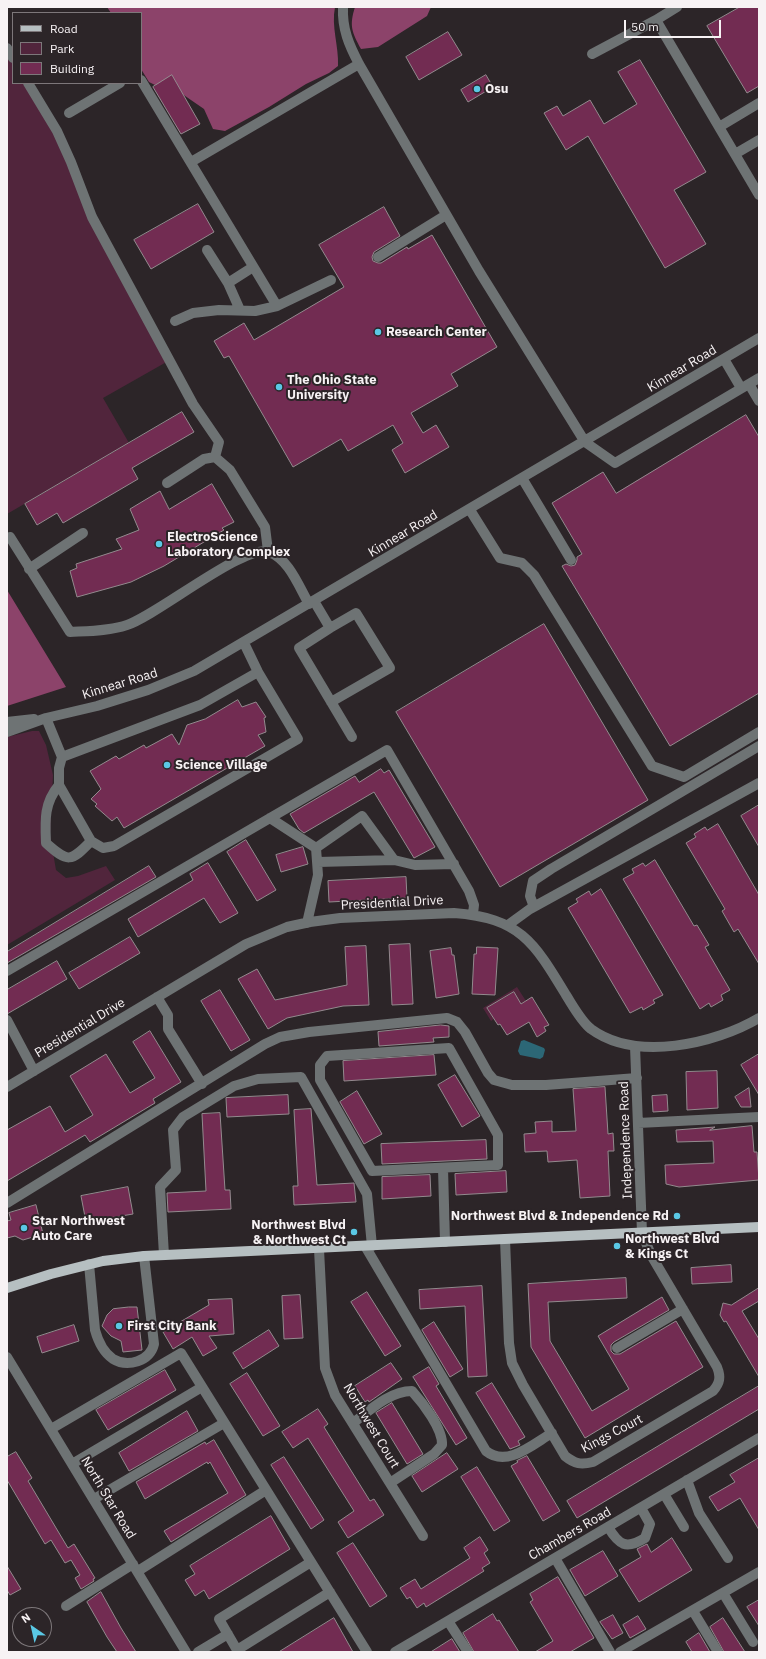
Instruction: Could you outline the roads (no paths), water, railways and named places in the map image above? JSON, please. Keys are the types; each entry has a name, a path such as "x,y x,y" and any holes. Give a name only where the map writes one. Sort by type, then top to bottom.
{"main road":[{"path":"7,1288 89,1264 144,1256 319,1249 759,1227"}],"street":[{"path":"343,7 342,22 345,35 358,64 446,215 585,442 615,463 759,378"},
{"path":"592,54 656,20 672,8"},
{"path":"656,20 759,195"},
{"path":"191,162 358,64"},
{"path":"142,82 277,306"},
{"path":"29,84 57,131 71,162 92,217 193,404 219,442 215,456"},
{"path":"69,113 118,84"},
{"path":"719,127 759,103"},
{"path":"735,154 759,140"},
{"path":"378,257 446,215"},
{"path":"207,250 228,283 240,310"},
{"path":"228,283 253,267"},
{"path":"175,321 193,313 219,310 255,311 277,306 331,280"},
{"name":"Kinnear Road","path":"7,732 46,718 109,703 148,690 194,671 470,510 759,338"},
{"path":"724,359 759,401"},
{"path":"167,482 204,459 215,456"},
{"path":"215,456 230,470 265,527 268,551"},
{"path":"522,478 571,560"},
{"path":"470,510 500,558 522,563 534,575 652,766 684,777 759,732"},
{"path":"29,569 83,533"},
{"path":"10,537 70,632 101,630 128,625 245,555 268,551 282,558 311,603 330,628"},
{"path":"331,702 390,668 356,613 299,648 331,702 352,737"},
{"path":"46,718 52,736 62,757 59,768 59,785 91,841 103,848 114,846 298,739 258,672 244,643"},
{"path":"62,757 200,705 258,672"},
{"name":"Kinnear Road","path":"7,722 46,718"},
{"path":"534,907 530,896 533,881 759,746"},
{"path":"7,971 387,750 469,891 474,905 474,914"},
{"path":"508,925 534,907 759,783"},
{"path":"59,785 50,796 45,824 46,843 58,854 68,858 77,855 91,841"},
{"path":"316,848 362,816 394,860"},
{"path":"270,818 316,848 318,875 307,923"},
{"path":"318,862 394,860 415,865 454,864"},
{"name":"Presidential Drive","path":"7,1087 227,955 265,935 287,927 340,918 454,912 474,914 508,925 525,936 535,946 551,968 577,1012 591,1029 610,1039 635,1046 660,1047 703,1041 725,1034 759,1018"},
{"path":"157,997 168,1015 168,1029 202,1084"},
{"path":"7,1203 265,1044 280,1037 309,1032 447,1018 457,1022 488,1073 494,1080 502,1084 546,1085 636,1078"},
{"path":"7,1020 34,1070"},
{"name":"Independence Road","path":"635,1046 642,1233"},
{"path":"449,1048 498,1135 498,1165 443,1168 372,1171 320,1080 320,1065 327,1056 449,1048"},
{"path":"164,1255 160,1187 176,1170 173,1130 183,1117 234,1086 258,1079 301,1077 367,1194 368,1246 486,1451 492,1456 500,1458 509,1457 552,1433"},
{"path":"638,1123 759,1117"},
{"path":"443,1168 445,1242"},
{"name":"Kings Court","path":"505,1239 509,1343 512,1362 523,1385 565,1456 573,1462 583,1464 593,1462 713,1391 719,1384 720,1375 718,1367 651,1255 642,1233"},
{"name":"Northwest Court","path":"319,1249 325,1368 335,1395 422,1536"},
{"path":"89,1264 95,1330 98,1340 105,1351 114,1359 126,1362 137,1362 146,1357 152,1350 154,1344 144,1256"},
{"path":"617,1348 683,1309"},
{"path":"51,1430 181,1353 367,1652"},
{"name":"North Star Road","path":"7,1357 186,1652"},
{"path":"72,1464 202,1387"},
{"path":"353,1423 380,1403 402,1391 412,1391 432,1418 443,1437 442,1445 434,1454 390,1483"},
{"path":"94,1499 224,1423"},
{"name":"Chambers Road","path":"395,1652 412,1648 448,1621 759,1438"},
{"path":"687,1480 700,1513 728,1558"},
{"path":"66,1606 135,1568 266,1490"},
{"path":"664,1494 684,1527"},
{"path":"608,1527 621,1544 633,1545 638,1543 645,1538 650,1524 641,1508"},
{"path":"555,1558 610,1652"},
{"path":"311,1562 219,1619 237,1650 330,1592"},
{"path":"620,1652 723,1593 757,1576"},
{"path":"723,1593 753,1642"},
{"path":"693,1610 718,1652"},
{"path":"448,1621 468,1652"},
{"path":"198,1652 228,1634"}],"water":[{"path":"524,1040 544,1048 545,1050 543,1057 540,1059 520,1055 518,1051 521,1041"}],"place":[{"name":"Osu","path":"477,89"},
{"name":"Research Center","path":"378,332"},
{"name":"The Ohio State University","path":"279,387"},
{"name":"ElectroScience Laboratory Complex","path":"159,544"},
{"name":"Science Village","path":"167,765"},
{"name":"Northwest Blvd & Independence Rd","path":"677,1216"},
{"name":"Star Northwest Auto Care","path":"24,1228"},
{"name":"Northwest Blvd & Northwest Ct","path":"354,1232"},
{"name":"Northwest Blvd & Kings Ct","path":"617,1246"},
{"name":"First City Bank","path":"119,1326"}]}
